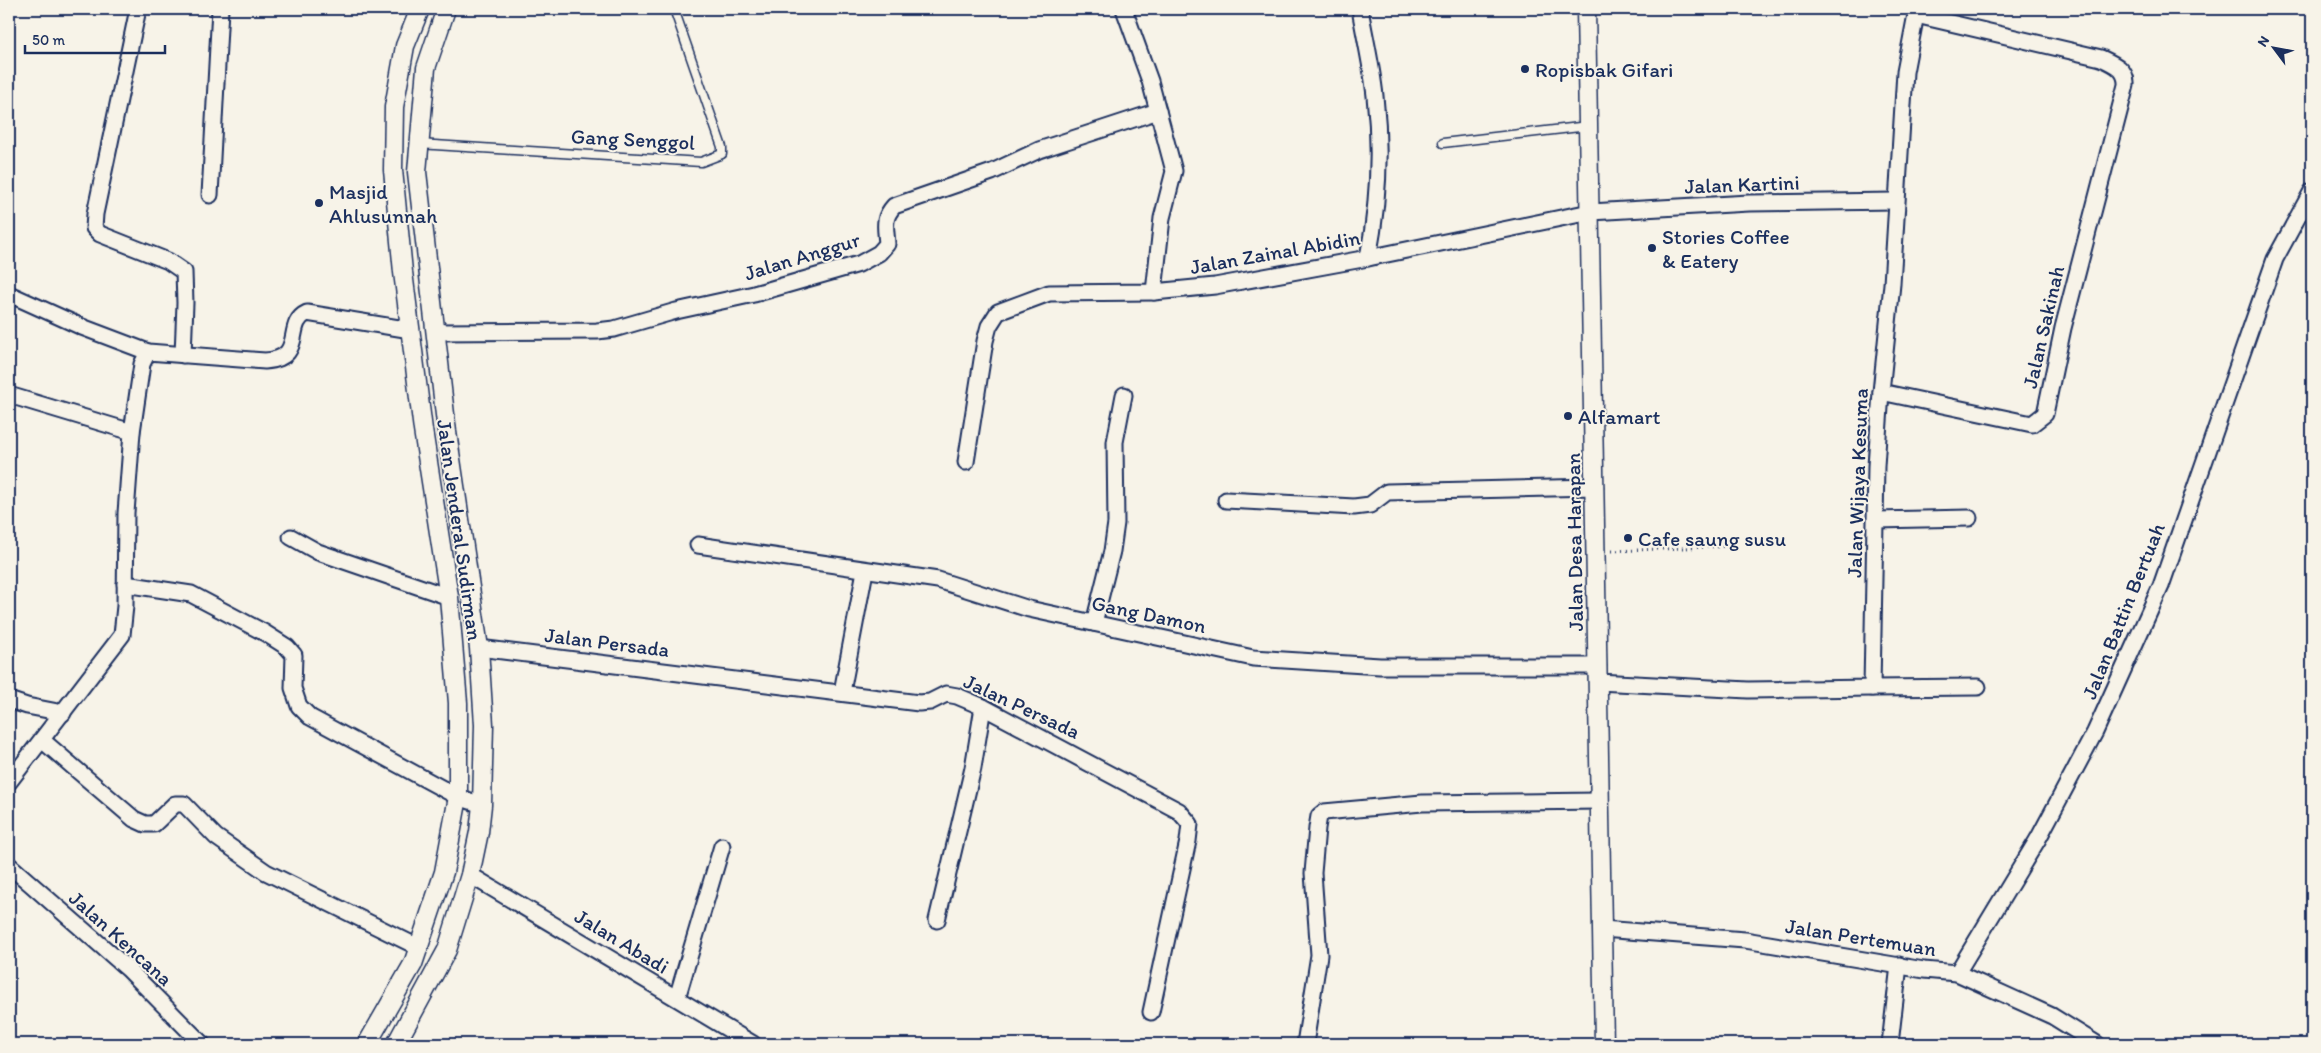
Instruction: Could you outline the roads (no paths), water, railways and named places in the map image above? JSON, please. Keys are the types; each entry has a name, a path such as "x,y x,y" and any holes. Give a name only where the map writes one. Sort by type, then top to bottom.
{"street":[{"path":"138,9 95,214 94,228 100,234 168,261 184,272 183,356"},
{"path":"210,195 220,9"},
{"name":"Jalan Jenderal Sudirman","path":"367,1044 413,964 444,872 458,797 458,703 449,597 423,430 393,170 394,107 404,46 420,9"},
{"name":"Jalan Jenderal Sudirman","path":"396,1044 447,950 470,875 479,832 482,805 484,726 478,648 447,432 417,172 426,68 446,9"},
{"path":"1124,9 1158,111 1174,171 1162,218 1154,292"},
{"path":"1360,9 1375,96 1377,159 1374,230 1368,258"},
{"name":"Jalan Desa Harapan","path":"1586,9 1604,1044"},
{"name":"Jalan Sakinah","path":"1881,392 2032,424 2045,414 2063,328 2127,77 2123,70 2101,58 1916,12"},
{"name":"Jalan Wijaya Kesuma","path":"1872,688 1876,466 1892,284 1895,201 1905,72 1916,12"},
{"name":"Jalan Anggur","path":"436,332 597,331 614,329 676,311 754,294 859,264 879,253 887,244 884,224 886,214 894,206 992,172 1039,150 1158,111"},
{"name":"Jalan Battin Bertuah","path":"1957,973 2038,839 2095,732 2161,586 2275,259 2312,191"},
{"name":"Jalan Kartini","path":"1590,212 1749,203 1895,201"},
{"name":"Jalan Zainal Abidin","path":"966,462 985,341 989,326 998,312 1049,293 1154,292 1215,286 1368,258 1590,212"},
{"path":"9,294 82,327 148,352 183,356 276,360 290,351 297,323 302,315 307,313 411,330"},
{"path":"9,782 122,635 124,621 126,513 132,432 142,364 148,352"},
{"path":"9,395 132,432"},
{"path":"1094,623 1112,551 1116,523 1115,442 1124,395"},
{"path":"1226,500 1354,508 1370,505 1387,492 1595,487"},
{"path":"1876,520 1969,518"},
{"path":"291,537 318,552 449,597"},
{"name":"Gang Damon","path":"698,545 864,571 885,571 938,580 1029,609 1252,658 1380,666 1598,674"},
{"path":"842,692 864,571"},
{"path":"125,584 191,594 265,633 287,647 294,656 293,688 299,706 310,718 458,797 482,805"},
{"name":"Jalan Persada","path":"478,648 919,703 930,702 946,694 957,696 983,707 1179,811 1190,824 1188,841 1151,1012"},
{"path":"1598,674 1748,690 1978,687"},
{"path":"9,700 27,706 63,713"},
{"path":"937,920 973,768 983,707"},
{"path":"42,740 134,819 145,824 154,824 175,804 184,804 216,836 266,872 418,947"},
{"path":"1305,1044 1319,955 1313,873 1319,816 1331,811 1422,804 1600,801"},
{"path":"677,998 722,846"},
{"name":"Jalan Kencana","path":"9,865 128,969 202,1044"},
{"name":"Jalan Abadi","path":"470,875 753,1044"},
{"name":"Jalan Pertemuan","path":"1602,929 1745,940 1924,970 1957,973 2052,1016 2097,1044"},
{"path":"1890,1044 1899,965"}],"lane":[{"name":"Gang Senggol","path":"419,144 701,162 722,154 722,147 674,9"},
{"path":"1444,143 1588,126"}],"place":[{"name":"Ropisbak Gifari","path":"1525,69"},
{"name":"Masjid Ahlusunnah","path":"319,203"},
{"name":"Stories Coffee & Eatery","path":"1652,248"},
{"name":"Alfamart","path":"1568,416"},
{"name":"Cafe saung susu","path":"1628,538"}]}
